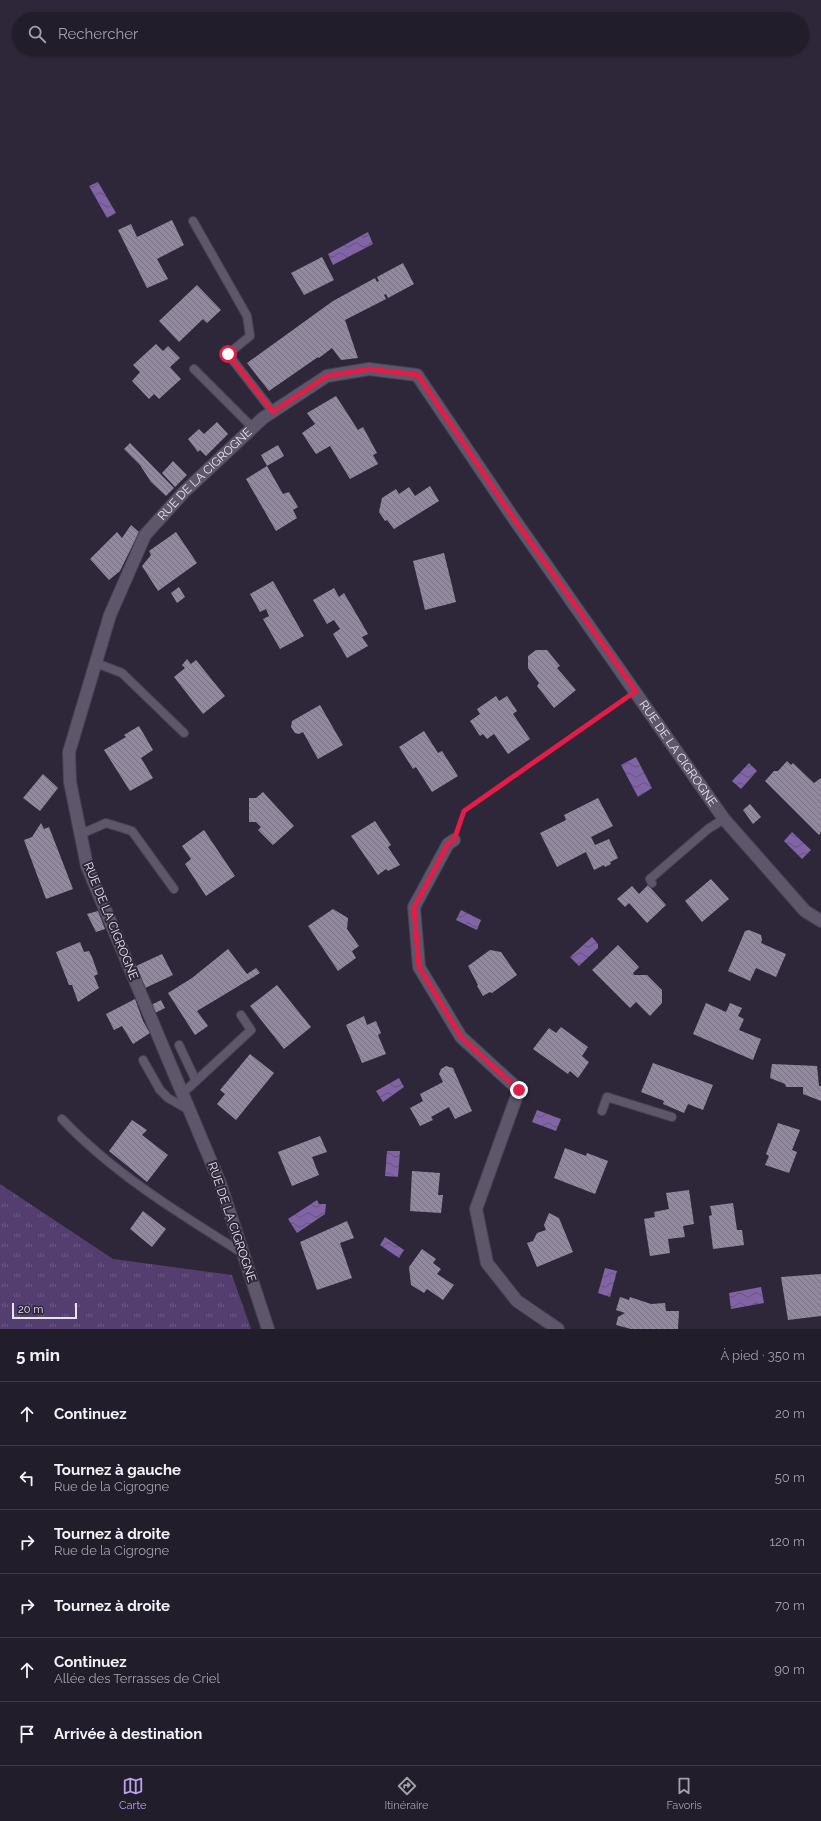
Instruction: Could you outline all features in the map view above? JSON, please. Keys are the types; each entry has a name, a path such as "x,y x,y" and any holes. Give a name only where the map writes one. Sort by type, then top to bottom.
{"street":[{"name":"RUE DE LA CIGROGNE","path":"268,1329 220,1183 87,866 70,782 69,752 110,615 145,535 184,492 253,428 273,412 327,376 369,369 418,375 512,516 636,691 724,819 805,911 821,921"},
{"path":"454,840 448,844 414,908 419,967 461,1037 519,1090 476,1209 488,1263 517,1301 558,1329"}],"lane":[{"path":"193,222 247,316 250,336 228,354 273,412"},
{"path":"194,369 253,428"},
{"path":"96,663 122,673 184,733"},
{"path":"652,883 650,879 708,829 724,819"},
{"path":"81,834 106,824 132,831 174,889"},
{"path":"183,1094 251,1030 241,1015"},
{"path":"179,1045 196,1081"},
{"path":"143,1060 160,1090 168,1098 190,1110"},
{"path":"602,1111 607,1097 672,1117"},
{"path":"62,1119 85,1143 144,1189 244,1254"}],"path":[{"path":"454,840 464,811 636,691"}],"green space":[{"path":"0,1184 113,1259 232,1275 251,1329 0,1329"}],"water":[{"path":"98,182 116,213 107,218 89,186"},
{"path":"368,232 373,244 333,265 328,254"},
{"path":"636,757 652,788 638,797 621,765"},
{"path":"749,763 757,771 741,789 732,781"},
{"path":"792,832 811,850 802,859 784,841"},
{"path":"461,910 481,920 477,930 456,920"},
{"path":"592,937 598,944 598,948 579,966 570,957"},
{"path":"399,1078 404,1087 383,1102 376,1091"},
{"path":"537,1110 561,1119 556,1131 532,1122"},
{"path":"387,1151 400,1151 398,1177 385,1176"},
{"path":"317,1200 319,1204 326,1204 325,1214 297,1233 288,1219"},
{"path":"385,1237 404,1250 399,1258 380,1245"},
{"path":"605,1268 617,1271 610,1297 598,1293"},
{"path":"761,1287 764,1303 731,1309 729,1293"}],"building":[{"path":"172,220 184,245 157,259 168,279 147,288 118,230 131,224 137,237"},
{"path":"322,257 334,280 304,295 291,273"},
{"path":"403,263 414,284 388,298 386,294 384,295 386,299 345,320 358,358 341,360 332,348 269,391 247,363 333,301 375,278 377,282 379,281 377,277"},
{"path":"197,285 221,310 207,323 203,319 179,342 159,321"},
{"path":"156,344 163,351 168,346 180,358 170,367 181,379 159,399 154,394 149,399 132,381 140,372 133,365"},
{"path":"336,396 358,430 363,427 377,453 373,455 378,464 350,479 330,446 316,454 302,433 315,424 307,413"},
{"path":"217,422 228,434 206,456 200,450 198,452 188,439 199,429 204,434"},
{"path":"130,443 174,488 166,496 151,482 140,465 124,449"},
{"path":"278,445 284,456 267,466 261,455"},
{"path":"173,461 187,475 175,487 162,473"},
{"path":"267,466 283,494 289,492 298,507 293,510 297,518 276,531 246,479"},
{"path":"430,486 439,501 394,529 387,520 385,521 379,512 382,498 396,489 399,494 409,487 415,496"},
{"path":"131,525 139,532 120,571 109,580 90,559 117,532 122,538"},
{"path":"176,532 197,563 158,591 142,566 151,555 149,551"},
{"path":"444,553 456,602 425,610 413,561"},
{"path":"273,581 304,636 280,649 263,619 269,616 266,609 260,612 250,594"},
{"path":"179,587 185,597 177,603 171,593"},
{"path":"334,588 339,597 344,593 368,634 362,637 368,646 347,658 333,634 340,629 334,620 327,624 313,600"},
{"path":"536,650 547,650 560,666 557,668 576,690 554,708 537,686 539,683 528,668 528,656"},
{"path":"187,659 191,664 196,660 225,696 203,714 174,677 185,668 182,665"},
{"path":"496,696 499,701 507,696 517,711 513,714 530,739 508,754 494,734 487,739 483,734 480,736 470,721 480,714 477,709"},
{"path":"320,705 343,745 318,759 303,732 299,734 295,733 291,727 292,721"},
{"path":"139,726 153,750 141,758 153,778 130,791 104,750 126,737 124,735"},
{"path":"424,731 438,753 442,751 458,776 432,792 416,767 413,769 399,747"},
{"path":"787,761 791,765 793,763 814,783 821,778 821,832 819,835 765,781 774,771 778,771"},
{"path":"43,774 58,788 40,811 23,798"},
{"path":"263,792 294,826 273,845 258,830 261,827 256,822 249,822 249,798 256,798"},
{"path":"598,798 613,826 591,837 595,845 609,839 618,858 610,862 611,864 605,867 604,865 594,870 586,852 557,867 540,833 566,820 564,815"},
{"path":"750,804 761,817 753,824 743,810"},
{"path":"375,821 391,845 388,847 400,865 388,871 386,869 378,875 351,836"},
{"path":"41,823 44,829 49,827 73,889 46,899 24,840 32,837"},
{"path":"204,830 235,876 206,896 185,864 191,859 182,846"},
{"path":"711,879 729,899 702,922 685,901"},
{"path":"648,885 666,905 647,923 629,903 625,907 617,899 632,886 639,894"},
{"path":"333,909 348,918 347,929 359,946 352,951 356,958 338,971 308,926"},
{"path":"98,911 105,929 96,932 87,914"},
{"path":"749,930 761,935 761,943 786,954 776,977 756,968 750,981 728,971 745,931"},
{"path":"80,942 84,952 89,951 92,957 98,974 94,976 99,988 78,1002 72,985 69,985 56,952"},
{"path":"618,945 639,967 633,973 634,975 647,975 662,990 662,1003 650,1016 636,1002 630,1008 592,970"},
{"path":"228,949 247,974 256,968 260,973 197,1011 208,1026 195,1035 168,993 192,978"},
{"path":"490,950 501,952 517,975 492,993 490,992 483,996 468,966"},
{"path":"162,954 173,975 143,989 134,967"},
{"path":"277,985 311,1027 284,1049 250,1006"},
{"path":"135,999 143,1021 150,1033 133,1044 122,1026 114,1030 106,1014"},
{"path":"161,1000 165,1008 155,1013 151,1005"},
{"path":"706,1003 726,1012 730,1003 742,1008 738,1016 744,1019 739,1030 761,1039 753,1060 693,1034"},
{"path":"364,1016 367,1025 376,1021 381,1033 378,1035 386,1054 362,1063 346,1025"},
{"path":"561,1027 588,1047 582,1056 589,1062 578,1078 570,1071 568,1074 533,1049 549,1028 556,1033"},
{"path":"250,1054 274,1073 236,1120 217,1104 225,1094 220,1090"},
{"path":"653,1063 713,1085 703,1110 688,1104 684,1113 663,1104 664,1101 641,1092"},
{"path":"772,1064 817,1066 819,1086 821,1086 821,1101 803,1094 803,1087 786,1087 785,1084 770,1078"},
{"path":"446,1066 453,1068 472,1111 455,1119 449,1107 431,1117 433,1120 420,1126 410,1108 423,1101 420,1094 443,1082 439,1074 441,1069"},
{"path":"132,1120 147,1130 142,1135 168,1155 147,1182 109,1151"},
{"path":"778,1123 800,1130 792,1150 797,1152 789,1173 765,1165 769,1156 766,1154"},
{"path":"320,1136 327,1152 312,1157 319,1175 292,1186 278,1152"},
{"path":"565,1148 586,1156 587,1153 608,1161 595,1194 554,1178"},
{"path":"412,1171 440,1173 438,1195 443,1195 441,1213 410,1211"},
{"path":"689,1190 694,1224 683,1226 685,1237 668,1239 670,1253 650,1256 644,1219 655,1217 654,1212 669,1209 666,1193"},
{"path":"733,1203 737,1230 742,1230 744,1245 713,1249 709,1216 712,1215 710,1206"},
{"path":"143,1211 166,1229 152,1247 130,1229"},
{"path":"549,1213 559,1218 573,1252 537,1267 527,1243 533,1241 537,1233 546,1230 544,1225"},
{"path":"347,1221 354,1238 340,1243 352,1278 317,1290 300,1242"},
{"path":"422,1249 436,1259 433,1263 441,1269 437,1274 454,1285 443,1300 427,1289 424,1293 411,1285 409,1267"},
{"path":"821,1274 821,1316 788,1320 781,1277"},
{"path":"620,1297 629,1300 630,1297 651,1304 665,1303 666,1311 679,1311 678,1329 631,1329 616,1325 618,1317 625,1313 616,1310"}],"route":[{"path":"228,354 273,412 327,376 369,369 418,375 512,516 636,691 464,811 454,840 448,844 414,908 419,967 461,1037 519,1090"}]}
